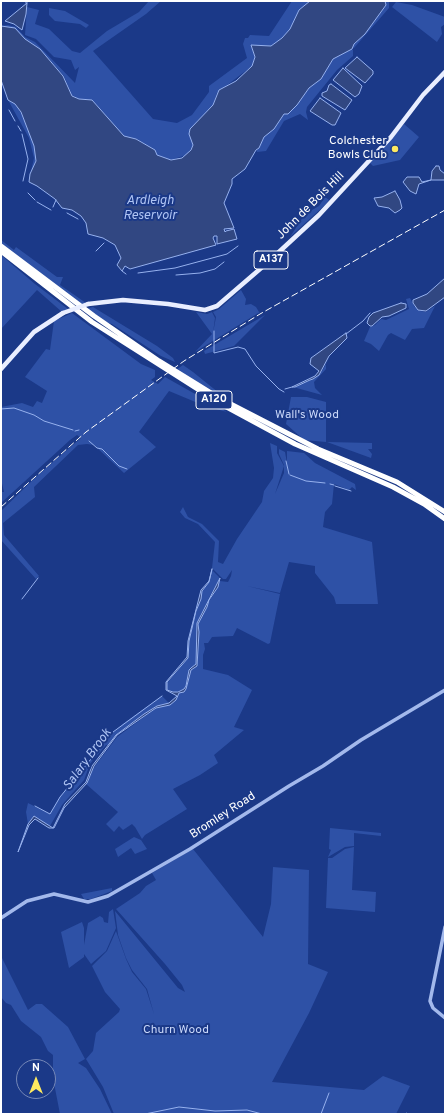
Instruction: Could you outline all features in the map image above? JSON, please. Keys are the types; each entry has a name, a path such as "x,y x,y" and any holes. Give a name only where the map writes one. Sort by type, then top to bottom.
{"highway":[{"name":"A120","path":"1,246 94,316 159,361 219,398 318,449 397,482 445,512"},
{"name":"A120","path":"1,251 92,322 221,404 302,447 393,487 424,504 445,519"}],"main road":[{"name":"John de Bois Hill","path":"1,369 34,332 63,313 77,307 88,304 123,300 168,304 205,310 213,308 267,263 312,222 391,137 409,112 445,72"}],"street":[{"name":"Bromley Road","path":"1,918 27,901 54,894 88,902 108,896 190,849 323,766 360,740 445,690"},
{"path":"445,927 430,1001 432,1007 445,1018"}],"green space":[{"path":"149,1 161,1 146,14 93,51 153,119 177,123 192,115 209,92 209,86 247,58 243,44 245,38 248,38 250,35 269,36 292,1 310,1 299,10 290,29 282,38 271,46 251,45 255,57 252,66 217,93 213,105 200,120 197,121 193,145 187,155 170,160 157,155 155,150 137,139 124,136 96,104 87,99 79,99 72,95 64,76 40,49 25,39 15,29 1,26 8,25 16,27 25,37 35,42 75,83 79,67 75,70 71,60 54,57 36,39 25,35 27,7 39,10 35,24 49,29 72,51 80,53 107,31 139,12"},
{"path":"385,1 389,1 389,8 354,48 352,47 365,34 371,23 385,7"},
{"path":"396,2 412,5 445,17 445,24 441,27 442,34 437,42 392,7"},
{"path":"49,8 65,11 89,25 86,28 80,24 55,21 49,15"},
{"path":"351,48 353,50 353,56 337,70 307,107 306,112 308,120 300,114 284,121 266,151 257,152 263,138 277,125 284,114 288,114 297,105 309,88 321,79 333,59"},
{"path":"8,100 18,107 33,141 36,157 34,167 31,171 34,158 29,138"},
{"name":"Colchester Bowls Club","path":"404,124 419,137 400,160 373,166 369,162"},
{"path":"325,197 329,200 326,204 290,237 305,214 319,206"},
{"path":"1,240 14,250 16,247 57,277 63,277 60,285 86,303 77,305 6,248 1,243"},
{"path":"1,255 35,284 68,309 62,312 37,290 1,329"},
{"path":"241,290 246,299 245,305 251,304 260,312 195,352 212,334 196,312 207,314 212,312 215,318 213,333 216,317 213,312 219,309"},
{"path":"410,298 414,306 420,311 426,312 435,306 424,328 412,329 405,340 391,333 388,335 379,351 371,344 364,341 370,327 375,325 381,319 386,320 409,309 406,299"},
{"path":"93,307 157,346 173,358 175,362 161,356 112,324 105,322 85,309"},
{"path":"72,313 141,364 155,370 155,377 151,380 158,384 165,377 227,412 205,406 169,391 139,432 156,447 124,473 94,445 78,445 34,487 35,497 3,523 4,535 39,576 36,579 1,540 1,511 40,473 81,438 77,435 70,440 1,503 1,492 4,492 1,479 1,407 22,403 33,407 37,401 42,403 47,391 25,377 46,349 50,350 54,321"},
{"path":"265,315 234,346 205,354 204,351"},
{"path":"332,353 326,364 326,369 314,382 315,388 322,395 293,387 313,379 322,371"},
{"path":"183,365 193,372 224,397 176,370"},
{"name":"Wall's Wood","path":"291,397 307,397 326,402 326,442 304,440 286,424"},
{"path":"327,442 372,443 372,449 368,449 372,454 371,458"},
{"path":"270,443 277,446 277,453 284,466 279,454 279,449 285,452 287,463 287,451 304,453 315,463 355,484 356,490 352,487 349,490 334,484 332,504 325,512 323,527 372,542 378,604 336,604 334,597 315,573 315,566 289,562 280,593 247,586 280,594 270,643 268,644 237,628 233,636 212,637 208,643 204,643 205,649 203,655 203,669 228,675 252,690 234,727 244,730 214,755 218,763 200,775 173,789 187,809 145,835 142,839 132,824 123,830 119,826 114,832 106,824 118,812 86,784 95,766 117,737 156,708 170,705 176,700 179,693 186,689 191,670 197,666 199,632 197,626 196,664 189,670 186,686 184,689 176,692 167,690 167,683 188,658 189,639 202,591 209,582 212,570 220,578 209,598 208,603 218,587 219,582 228,582 232,570 226,579 223,579 212,568 215,542 198,524 185,518 180,512 183,507 188,517 202,524 219,541 218,562 223,564 237,539 262,502 264,491 273,478 274,468","holes":["284,466 284,473 275,494","208,604 199,620 201,614"]},
{"path":"162,696 169,703 157,706 144,714 118,733 108,745 106,745 90,764 84,780 62,805 50,826 34,816 28,824 26,812 28,803 50,814 60,797 110,735 124,723"},
{"path":"330,828 381,833 381,836 354,833 354,846 345,847 328,857 331,850 329,849"},
{"path":"134,837 141,840 147,849 135,854 131,848 118,857 115,849"},
{"path":"354,847 352,890 376,892 375,912 326,908 328,858 332,858 345,849"},
{"name":"Churn Wood","path":"193,849 263,937 271,904 273,867 309,870 308,964 328,972 309,1013 272,1082 364,1090 383,1076 410,1086 396,1114 114,1114 103,1087 86,1059 93,1051 96,1033 119,1012 120,1009 105,992 92,966 107,951 116,931 126,959 132,972 146,989 154,1014 147,989 132,970 126,958 118,935 115,911 178,988 185,992 182,985 165,964 116,909 156,880 152,873"},
{"path":"112,888 112,891 91,899 84,899 81,894"},
{"path":"113,909 116,928 106,951 91,964 84,954 84,957 69,968 61,932 82,922 84,928 84,945 88,923 100,916 103,918 104,922 108,923 109,912"},
{"path":"1,956 28,1010 36,1004 42,1004 68,1027 85,1059 78,1063 86,1068 100,1089 112,1114 60,1114 56,1093 56,1059 53,1059 53,1055 48,1051 41,1037 21,1021 11,1005 6,1003 1,997"}],"water":[{"name":"Ardleigh Reservoir","path":"310,1 385,1 386,5 365,34 354,44 352,49 333,59 321,79 309,88 297,105 288,114 284,114 274,129 264,137 259,148 256,150 245,169 232,179 232,184 224,203 234,228 224,229 225,232 234,229 237,239 217,244 217,236 214,236 213,238 216,245 130,269 125,266 122,271 117,265 121,258 115,245 103,238 88,234 86,223 81,216 72,210 62,208 55,199 29,182 30,174 36,161 34,146 21,112 15,104 8,100 1,80 1,26 15,28 25,39 40,49 63,76 72,96 79,99 92,100 124,136 136,139 155,150 157,155 171,160 182,158 191,150 193,145 189,134 190,129 213,105 219,90 236,81 252,66 255,57 251,45 271,46 282,38 290,29 299,10"},
{"path":"27,3 22,30 14,24 5,21"},
{"path":"357,57 373,71 373,74 365,83 345,68"},
{"path":"343,68 362,86 359,94 355,97 333,80"},
{"path":"331,84 352,100 345,110 322,96 322,93 327,91 329,85"},
{"path":"320,98 341,113 335,125 332,125 310,111"},
{"path":"436,166 439,166 440,170 445,174 445,180 431,180 432,171"},
{"path":"407,177 419,177 422,182 431,180 419,184 416,194 410,191 403,182"},
{"path":"395,191 400,200 402,208 400,210 395,213 389,208 378,206 374,198 382,197"},
{"path":"445,278 445,297 426,311 418,310 413,303 413,300 427,294"},
{"path":"401,303 406,304 406,308 389,316 382,317 372,326 367,323 369,317 373,313"},
{"path":"346,333 347,338 329,356 319,375 295,387 292,387 315,376 319,371 310,364 311,358"},
{"path":"212,569 209,582 202,591 201,599 196,611 189,641 188,658 167,682 167,690 173,692 178,692 186,686 189,670 196,664 197,623 220,578 218,587 209,600 198,624 197,666 191,670 186,689 184,692 179,693 176,700 170,705 156,708 117,735 94,766 87,783 64,808 53,828 65,804 86,782 92,766 116,735 144,714 157,706 169,703 177,696 166,690 166,682 187,657 188,641 201,590 209,581"},
{"path":"34,816 53,828 49,828 35,819 29,825 18,852 28,824"}],"waterway":[{"path":"9,110 15,121"},
{"path":"18,126 21,131"},
{"path":"22,134 28,159 23,181"},
{"path":"28,193 35,200"},
{"path":"53,207 56,200"},
{"path":"37,202 51,210"},
{"path":"67,213 78,219"},
{"path":"96,251 104,243"},
{"path":"138,273 175,268 227,254 238,246"},
{"path":"176,275 200,273 215,269 224,262"},
{"name":"Salary Brook","path":"122,271 126,274"},
{"path":"346,334 363,321 370,313"},
{"name":"Salary Brook","path":"214,331 214,353 238,347 245,349 256,366 279,389 284,392"},
{"path":"285,389 292,387"},
{"path":"1,409 14,408 34,415 44,421 73,430"},
{"path":"75,431 79,430"},
{"path":"89,441 97,448 102,449 119,466 127,469"},
{"name":"Salary Brook","path":"286,461 289,474"},
{"path":"290,475 306,481 325,483"},
{"path":"330,484 334,485"},
{"path":"335,486 351,491"},
{"path":"22,599 38,578"},
{"path":"35,806 50,814 60,797 113,732 162,696"},
{"path":"321,1114 329,1093"},
{"path":"145,1114 179,1107 215,1111 247,1110 262,1114"},
{"path":"374,1114 380,1114"}],"railway":[{"path":"1,507 86,432 184,361 260,314 445,210"}],"place":[{"name":"Colchester Bowls Club","path":"395,149"}]}
